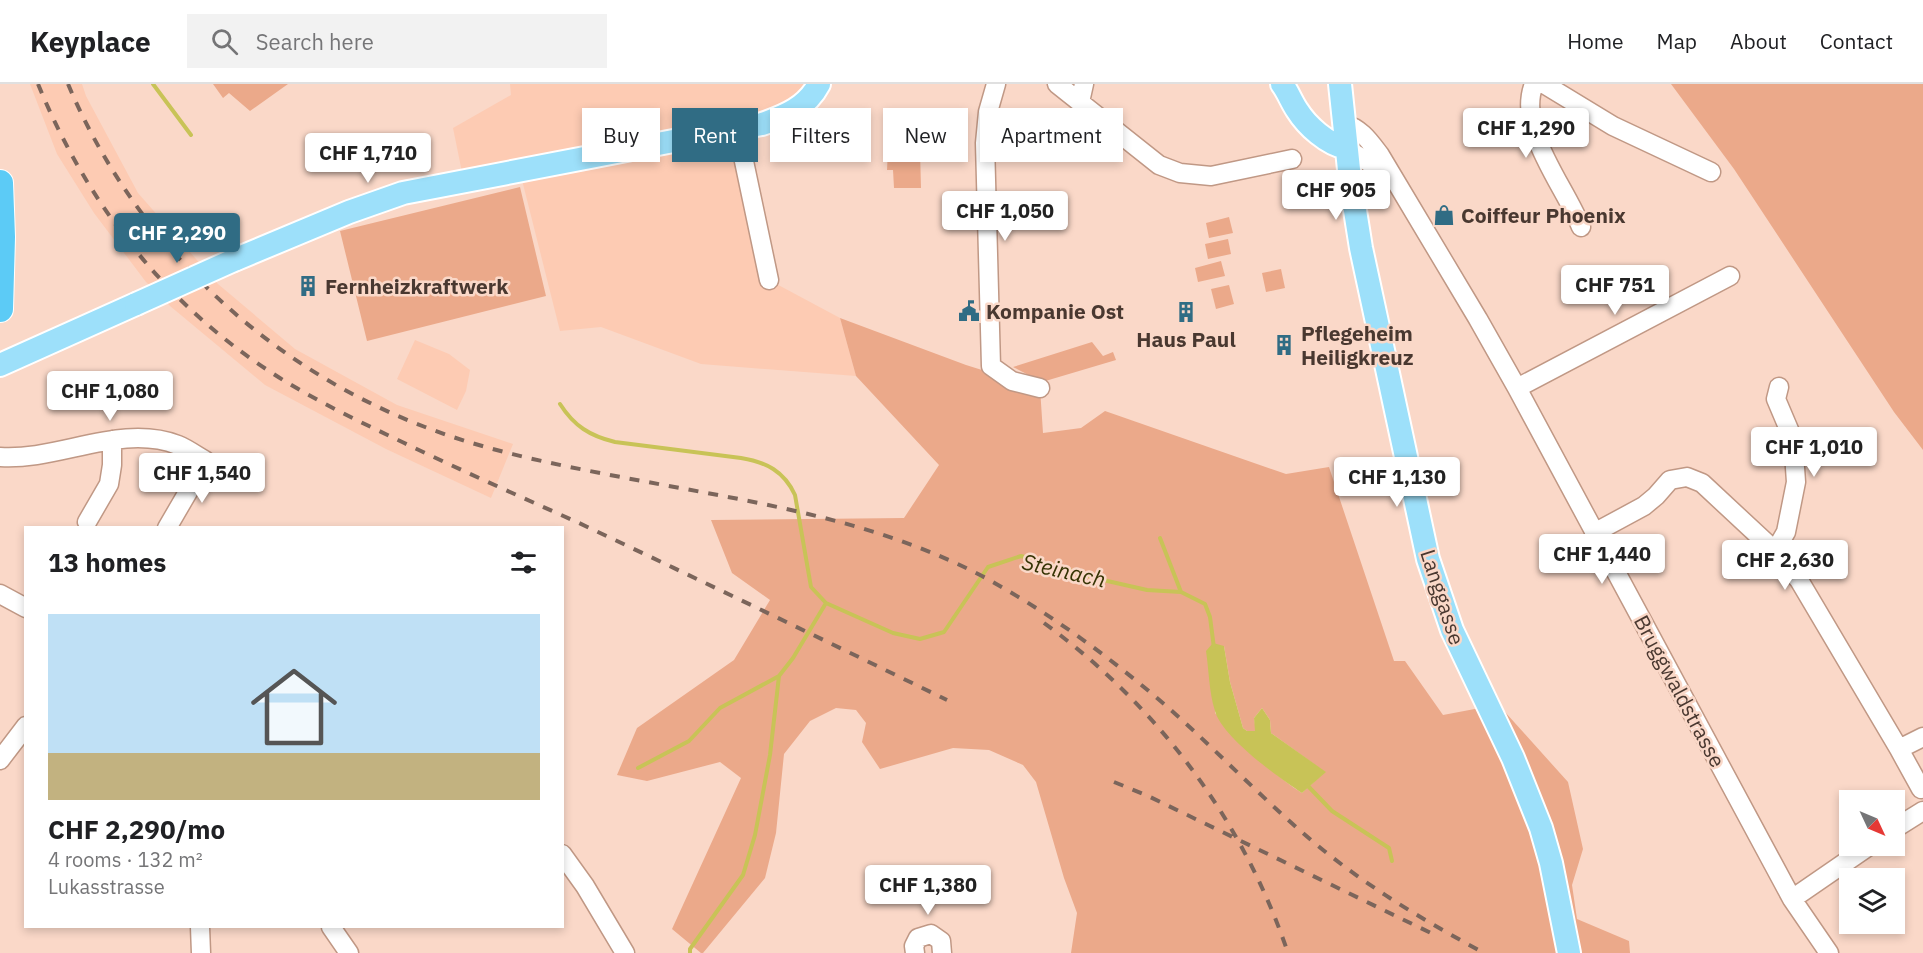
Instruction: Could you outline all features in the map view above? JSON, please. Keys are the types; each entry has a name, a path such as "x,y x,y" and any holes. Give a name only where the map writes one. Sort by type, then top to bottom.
{"highway":[{"path":"0,183 2,237 0,309"}],"main road":[{"path":"758,125 793,111 808,100 819,84"},
{"name":"Langgasse","path":"1340,84 1346,148 1361,248 1428,559 1452,630 1513,758 1538,819 1569,953"},
{"path":"1285,88 1305,101 1324,118 1344,124"},
{"path":"1285,88 1297,110 1322,136 1338,147 1346,148"},
{"path":"0,365 234,260 349,212 404,193 672,141"}],"street":[{"path":"996,84 988,112 985,143 991,366 1012,381 1040,388"},
{"path":"1057,84 1159,165 1180,173 1211,176 1292,159"},
{"path":"1080,102 1084,84"},
{"path":"1534,84 1531,110 1535,137 1581,227"},
{"path":"1544,84 1613,126 1711,172"},
{"name":"Bruggwaldstrasse","path":"1344,124 1358,130 1380,155 1478,319 1792,899 1829,953"},
{"name":"Bruggwaldstrasse","path":"1346,148 1391,176"},
{"path":"743,162 769,280"},
{"path":"1517,388 1730,276"},
{"path":"1775,551 1786,532 1796,482 1792,439 1776,399 1779,387"},
{"path":"87,522 109,484 112,440"},
{"path":"0,457 22,458 112,440 147,440 171,444 206,461 168,526"},
{"path":"1594,533 1644,506 1670,480 1687,477 1702,483 1775,551 1799,580 1921,789"},
{"path":"0,594 24,607"},
{"path":"0,760 24,729"},
{"path":"1899,749 1923,737"},
{"path":"1905,822 1923,811"},
{"path":"1792,899 1854,856"},
{"path":"564,857 585,886 625,953"},
{"path":"200,928 201,953"},
{"path":"332,928 349,953"},
{"path":"910,952 918,938 931,934 941,941 942,953"}],"shaded area":[{"path":"30,84 82,84 86,96 138,193 218,284 295,349 397,405 513,444 491,498 386,449 265,385 170,306 146,282 94,213 57,154"},
{"path":"213,84 288,84 250,111 229,93 223,98"},
{"path":"510,84 818,84 808,100 788,108 770,108 770,115 758,120 758,108 672,108 672,162 744,162 769,280 840,318 856,376 701,364 601,327 560,331 520,172 464,182 453,128 511,95"},
{"path":"1671,84 1923,84 1923,450 1894,412 1734,169"},
{"path":"887,162 920,162 921,188 894,188 893,170 887,170"},
{"path":"520,187 546,296 367,341 340,231"},
{"path":"1229,217 1233,233 1209,238 1206,223"},
{"path":"1228,239 1231,254 1208,259 1205,244"},
{"path":"1221,261 1225,276 1198,282 1195,268"},
{"path":"1281,269 1285,288 1266,292 1262,273"},
{"path":"1229,285 1234,304 1216,309 1211,289"},
{"path":"840,318 966,365 1040,388 1043,433 1081,428 1105,411 1286,474 1329,467 1394,661 1405,661 1443,715 1480,708 1505,712 1568,782 1583,849 1572,885 1577,919 1629,941 1630,953 1071,953 1077,913 1064,878 1036,782 1023,765 989,750 953,748 880,769 862,742 866,723 856,710 836,708 810,721 784,754 776,833 765,878 701,953 672,929 741,778 720,762 647,781 617,775 637,728 734,660 770,600 732,573 711,520 904,518 939,465 856,376","holes":["1224,646 1230,682 1243,728 1247,731 1256,731 1254,718 1262,708 1270,720 1271,733 1325,772 1302,793 1267,766 1215,713"]},
{"path":"415,340 449,354 470,370 466,391 457,410 397,379"},
{"path":"1092,342 1103,356 1113,352 1116,360 1042,382 1013,367"},
{"path":"1213,643 1224,646 1230,682 1243,728 1247,731 1255,731 1254,718 1262,708 1270,720 1271,733 1326,772 1302,793 1252,756 1228,733 1220,721 1211,696 1206,651"}],"waterway":[{"name":"Steinach","path":"153,84 191,135"},
{"name":"Steinach","path":"560,404 583,429 606,440 741,458 773,469 780,474 795,495 811,587 826,603 893,633 920,639 944,632 988,567 1021,556 1103,580 1147,590 1181,592 1205,604 1210,617 1214,648"},
{"path":"1160,538 1181,592"},
{"path":"690,953 690,949 743,875 755,835 770,755 779,676 793,658 826,603"},
{"path":"638,768 689,741 720,708 779,676"},
{"name":"Steinach","path":"1307,785 1332,811 1389,848 1392,861"}],"railway":[{"path":"38,84 79,168 131,245 195,313 230,343 269,371 365,424 579,523 947,700"},
{"path":"68,84 96,142 130,196 168,246 212,292 259,334 311,370 366,401 425,427 474,444 550,463 808,514 897,539 982,576 1081,638 1127,674 1172,711 1293,824 1352,872 1416,915 1484,953"},
{"path":"1044,623 1124,691 1192,769 1221,812 1247,857 1288,953"},
{"path":"1114,782 1146,795 1435,935"}],"place":[{"name":"Coiffeur Phoenix","path":"1444,215"},
{"name":"Fernheizkraftwerk","path":"308,286"},
{"name":"Kompanie Ost","path":"969,311"},
{"name":"Haus Paul","path":"1186,312"},
{"name":"Pflegeheim Heiligkreuz","path":"1284,345"}]}
